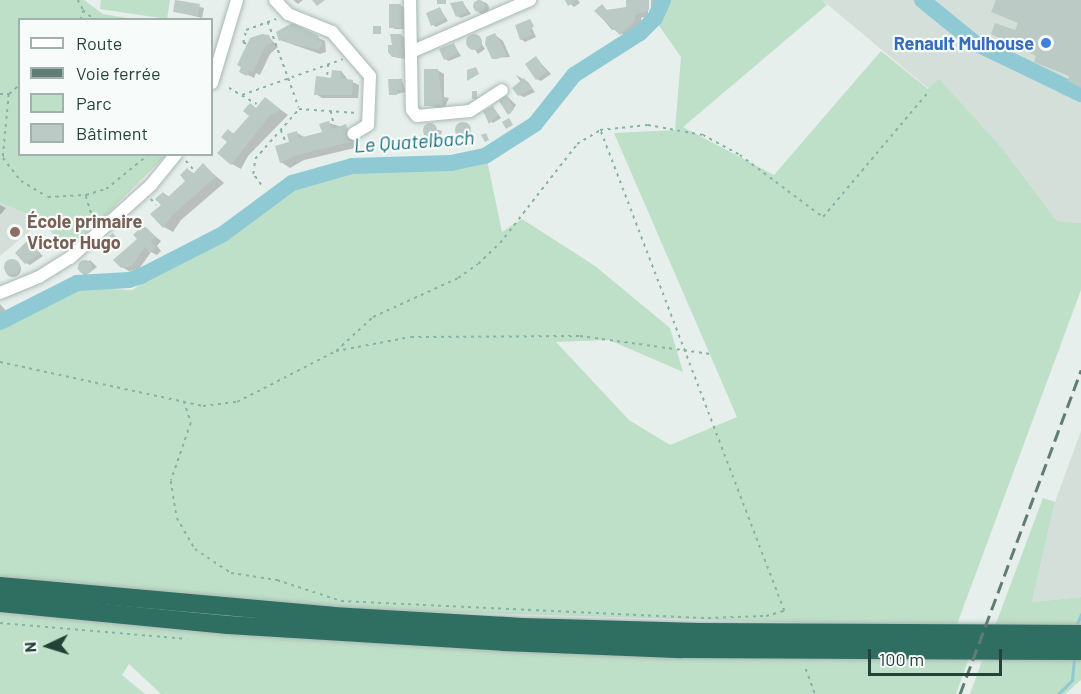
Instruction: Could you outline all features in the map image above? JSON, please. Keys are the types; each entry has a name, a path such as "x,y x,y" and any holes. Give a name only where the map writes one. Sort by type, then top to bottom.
{"highway":[{"path":"0,586 333,616 498,626 1073,642"},
{"path":"0,603 228,625 504,642 682,649 1073,642"}],"street":[{"path":"213,79 237,0"},
{"path":"275,0 288,14 332,32 370,76 368,125 353,134"},
{"path":"410,0 412,110 417,116 451,116 470,111 502,90"},
{"path":"411,52 530,0"},
{"path":"0,293 39,277 99,233 178,161"}],"path":[{"path":"78,0 83,10 93,18"},
{"path":"81,18 83,10"},
{"path":"238,28 246,30 288,14"},
{"path":"268,22 299,109"},
{"path":"246,30 243,43 246,44"},
{"path":"242,95 351,54"},
{"path":"327,75 328,64"},
{"path":"18,86 9,94 3,133 7,167 21,181 48,197 86,195 106,189 147,156"},
{"path":"229,88 257,104"},
{"path":"0,362 203,406 237,402 336,351 373,317 458,278 478,264 500,243 576,144 600,130 648,125 703,135 740,155 823,217 929,91"},
{"path":"0,94 9,94"},
{"path":"299,109 358,113"},
{"path":"261,185 253,174 253,165 299,109"},
{"path":"330,111 334,125"},
{"path":"281,130 285,140"},
{"path":"184,401 191,423 171,481 177,518 195,549 231,573 277,580 341,602 696,617 766,616 784,611 600,130"},
{"path":"178,161 185,160 194,169"},
{"path":"156,193 150,200 156,206"},
{"path":"86,195 99,233"},
{"path":"336,351 421,336 510,334 610,339 686,353 711,354"},
{"path":"0,623 187,639"},
{"path":"806,669 815,694"}],"shaded area":[{"path":"822,0 1081,0 1081,223 1057,221 1003,149 939,80 929,89"},
{"name":"École primaire Victor Hugo","path":"0,203 43,220 0,256"},
{"path":"1081,431 1081,597 1032,602 1055,502"}],"green space":[{"path":"0,0 84,0 103,14 127,18 18,18 18,156 165,156 95,226 64,250 43,220 0,203"},
{"path":"101,0 170,0 167,18 100,9"},
{"path":"667,0 822,0 827,5 683,127 774,175 881,51 928,89 939,79 1003,149 1057,221 1081,223 1081,290 956,627 307,608 0,578 0,329 79,287 132,290 178,260 229,235 293,187 354,170 449,167 487,160 502,232 522,219 595,266 670,328 683,372 609,340 556,342 629,420 670,445 737,417 614,133 675,130 681,57 657,23"},
{"path":"1043,498 1055,502 1032,602 1081,597 1081,626 995,626"},
{"path":"0,613 359,642 520,650 969,658 956,694 161,694 129,664 122,675 145,694 0,694"},
{"path":"983,658 1081,658 1081,680 1065,694 970,694"}],"building":[{"path":"175,0 200,4 198,16 173,12"},
{"path":"312,0 325,0 317,6"},
{"path":"437,0 446,0 446,4 437,4"},
{"path":"481,0 484,1 484,11 477,12 474,11 473,4 474,1"},
{"path":"565,0 578,0 568,6"},
{"path":"626,0 649,0 649,10 635,15 635,21 620,35 594,11 602,4 607,10 626,7"},
{"name":"Renault Mulhouse","path":"996,0 1081,0 1081,88 1068,81 1069,76 1034,62 1036,56 991,34 995,23 1015,30 1018,23 991,12"},
{"path":"463,1 467,12 456,17 450,3"},
{"path":"389,4 401,4 401,28 389,28"},
{"path":"440,7 445,19 431,26 426,13"},
{"path":"530,19 534,26 530,30 532,35 520,40 515,25"},
{"path":"292,23 319,36 317,40 323,42 319,50 286,42 284,39 279,41 276,32"},
{"path":"373,26 381,26 381,34 373,34"},
{"path":"495,33 507,55 492,59 485,44 486,37"},
{"path":"262,34 269,35 272,43 266,45 253,72 249,70 247,76 239,72 241,67 237,65 250,38"},
{"path":"390,34 401,34 402,57 392,57 388,52 388,45 392,45"},
{"path":"474,34 482,42 474,50 466,42"},
{"path":"454,43 458,53 444,60 439,49"},
{"path":"536,56 547,72 536,80 525,64"},
{"path":"476,67 479,74 467,81 467,70"},
{"path":"424,69 438,69 443,105 424,106"},
{"path":"332,70 342,71 341,78 353,80 352,95 314,95 316,76 331,78"},
{"path":"524,78 532,89 518,96 512,88"},
{"path":"388,79 402,79 402,90 397,90 397,95 389,95"},
{"path":"472,91 477,91 477,99 472,99"},
{"path":"506,94 514,109 508,115 499,101"},
{"path":"265,97 280,109 274,115 272,113 231,165 217,153 227,142 221,137 228,129 233,134 249,116 243,111 250,103 256,108"},
{"path":"493,106 498,115 489,124 483,111"},
{"path":"509,118 513,125 506,129 502,122"},
{"path":"329,121 332,129 346,124 351,142 294,156 280,163 275,146 289,142 287,134 297,131 299,138 322,132 319,124"},
{"path":"463,122 471,130 463,138 455,130"},
{"path":"430,123 435,125 437,130 435,135 430,137 425,135 423,130 425,125"},
{"path":"486,133 489,140 485,142 481,135"},
{"path":"203,163 216,177 172,215 163,228 150,214 161,205 155,199 163,192 168,197 185,181 180,175 187,168 193,174"},
{"path":"146,227 156,237 151,242 156,247 150,253 145,247 132,266 121,268 113,260 137,239 133,235 140,228"},
{"path":"113,233 121,243 115,248 107,238"},
{"path":"28,240 40,253 25,264 15,253"},
{"path":"12,259 18,261 20,267 18,273 12,275 6,273 4,267 6,261"},
{"path":"82,260 88,260 92,267 88,274 82,274 78,270 78,264"}],"waterway":[{"name":"Le Quatelbach","path":"0,322 77,283 129,280 141,276 223,234 292,183 352,166 451,163 485,156 535,124 574,75 640,33 655,18 663,0"},
{"name":"Le Quatelbach","path":"922,0 975,43 1081,94"},
{"path":"1075,629 1081,614"},
{"path":"1058,694 1072,680 1074,656"}],"railway":[{"path":"960,694 1081,370"}],"place":[{"name":"Renault Mulhouse","path":"1046,43"},
{"name":"École primaire Victor Hugo","path":"15,232"}]}
